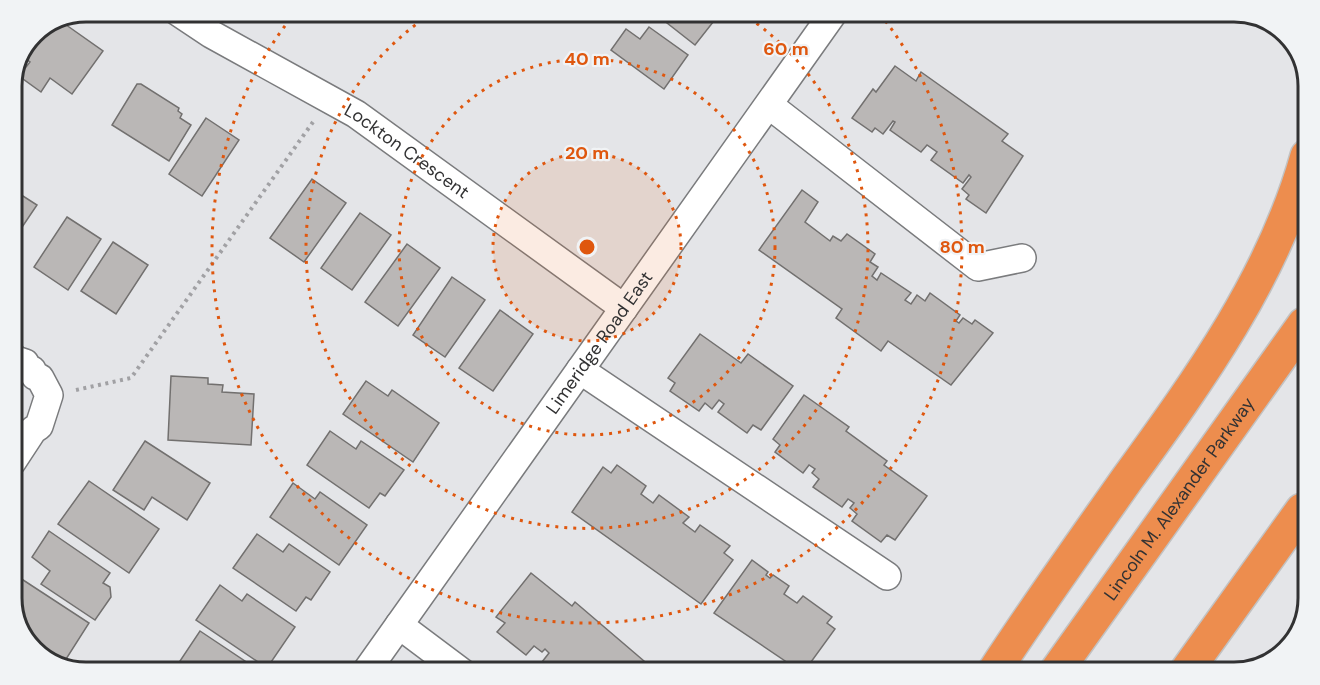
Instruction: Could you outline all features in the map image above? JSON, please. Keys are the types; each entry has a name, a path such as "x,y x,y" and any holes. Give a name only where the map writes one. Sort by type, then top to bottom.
{"highway":[{"path":"1000,662 1043,597 1186,398 1255,285 1297,191"},
{"name":"Lincoln M. Alexander Parkway","path":"1064,662 1297,333"},
{"path":"1193,662 1298,516"}],"street":[{"name":"Lockton Crescent","path":"193,22 356,114 624,308"},
{"name":"Limeridge Road East","path":"373,662 827,22"},
{"path":"769,105 978,267 1022,258"},
{"path":"23,362 35,376 40,378 49,395 39,426 33,430 23,445"},
{"path":"580,370 887,576"},
{"path":"399,625 448,662"}],"path":[{"path":"49,395 131,378 329,99"}],"building":[{"path":"666,22 713,22 695,45"},
{"path":"67,26 103,51 72,94 50,78 41,92 23,79 26,67 30,62 29,58 44,38"},
{"path":"649,27 688,55 664,89 611,50 626,29 640,39"},
{"path":"895,66 916,81 921,72 1008,134 1002,141 1023,156 986,213 966,199 969,195 962,189 971,177 969,175 963,183 931,160 937,152 927,145 921,152 890,130 895,122 893,121 883,134 875,128 872,132 852,118 873,89 876,92"},
{"path":"137,84 141,84 179,108 178,111 182,114 180,118 191,125 169,161 112,125"},
{"path":"206,118 239,140 202,196 169,174"},
{"path":"312,179 346,203 304,262 270,238"},
{"path":"802,190 818,202 805,222 830,241 833,236 841,241 847,234 875,254 870,262 878,267 872,276 877,280 881,273 911,293 905,300 911,304 917,295 925,301 930,293 960,315 956,321 959,323 963,318 972,324 975,320 993,333 951,385 888,341 881,351 836,318 842,309 759,250"},
{"path":"23,196 37,205 23,226"},
{"path":"360,213 391,235 352,290 321,268"},
{"path":"67,217 101,239 68,290 34,267"},
{"path":"113,242 148,265 116,314 81,291"},
{"path":"407,244 440,268 398,326 365,302"},
{"path":"452,277 485,300 445,357 413,335"},
{"path":"500,310 533,334 493,391 459,368"},
{"path":"700,334 741,363 748,354 793,386 761,430 753,425 747,433 718,412 724,404 719,400 712,409 705,403 699,411 670,391 675,383 668,378"},
{"path":"171,376 208,378 208,384 223,385 222,392 254,394 251,445 168,440"},
{"path":"366,381 388,396 392,390 439,423 413,462 343,414"},
{"path":"804,395 849,427 846,431 887,461 884,465 927,496 895,540 887,535 881,542 852,521 857,514 850,508 854,503 848,499 842,507 813,487 819,479 812,473 815,469 809,465 803,473 775,452 780,445 773,439"},
{"path":"330,431 356,449 361,441 404,470 385,496 380,493 369,508 307,465"},
{"path":"145,441 210,483 187,520 152,497 144,510 113,490"},
{"path":"617,465 646,486 641,494 653,503 659,495 689,517 683,523 695,532 700,525 730,546 724,553 733,560 701,604 572,512 603,467 611,473"},
{"path":"89,481 159,529 129,573 58,524"},
{"path":"293,483 315,499 320,492 367,525 339,565 270,517"},
{"path":"49,531 110,573 103,583 110,587 111,597 95,620 41,584 50,571 32,557"},
{"path":"257,534 283,552 289,544 330,572 311,600 306,597 296,611 233,568"},
{"path":"752,560 768,572 766,575 770,578 773,575 789,586 784,594 797,603 803,596 832,617 827,623 835,629 811,662 787,662 714,613"},
{"path":"531,573 572,606 575,602 645,662 542,662 549,653 545,649 542,652 534,646 526,655 497,632 505,623 496,617"},
{"path":"23,580 89,623 66,659 51,652 38,641 29,627 24,611"},
{"path":"220,585 242,601 247,594 295,627 271,662 258,662 196,620"},
{"path":"200,631 246,662 179,662"}]}
